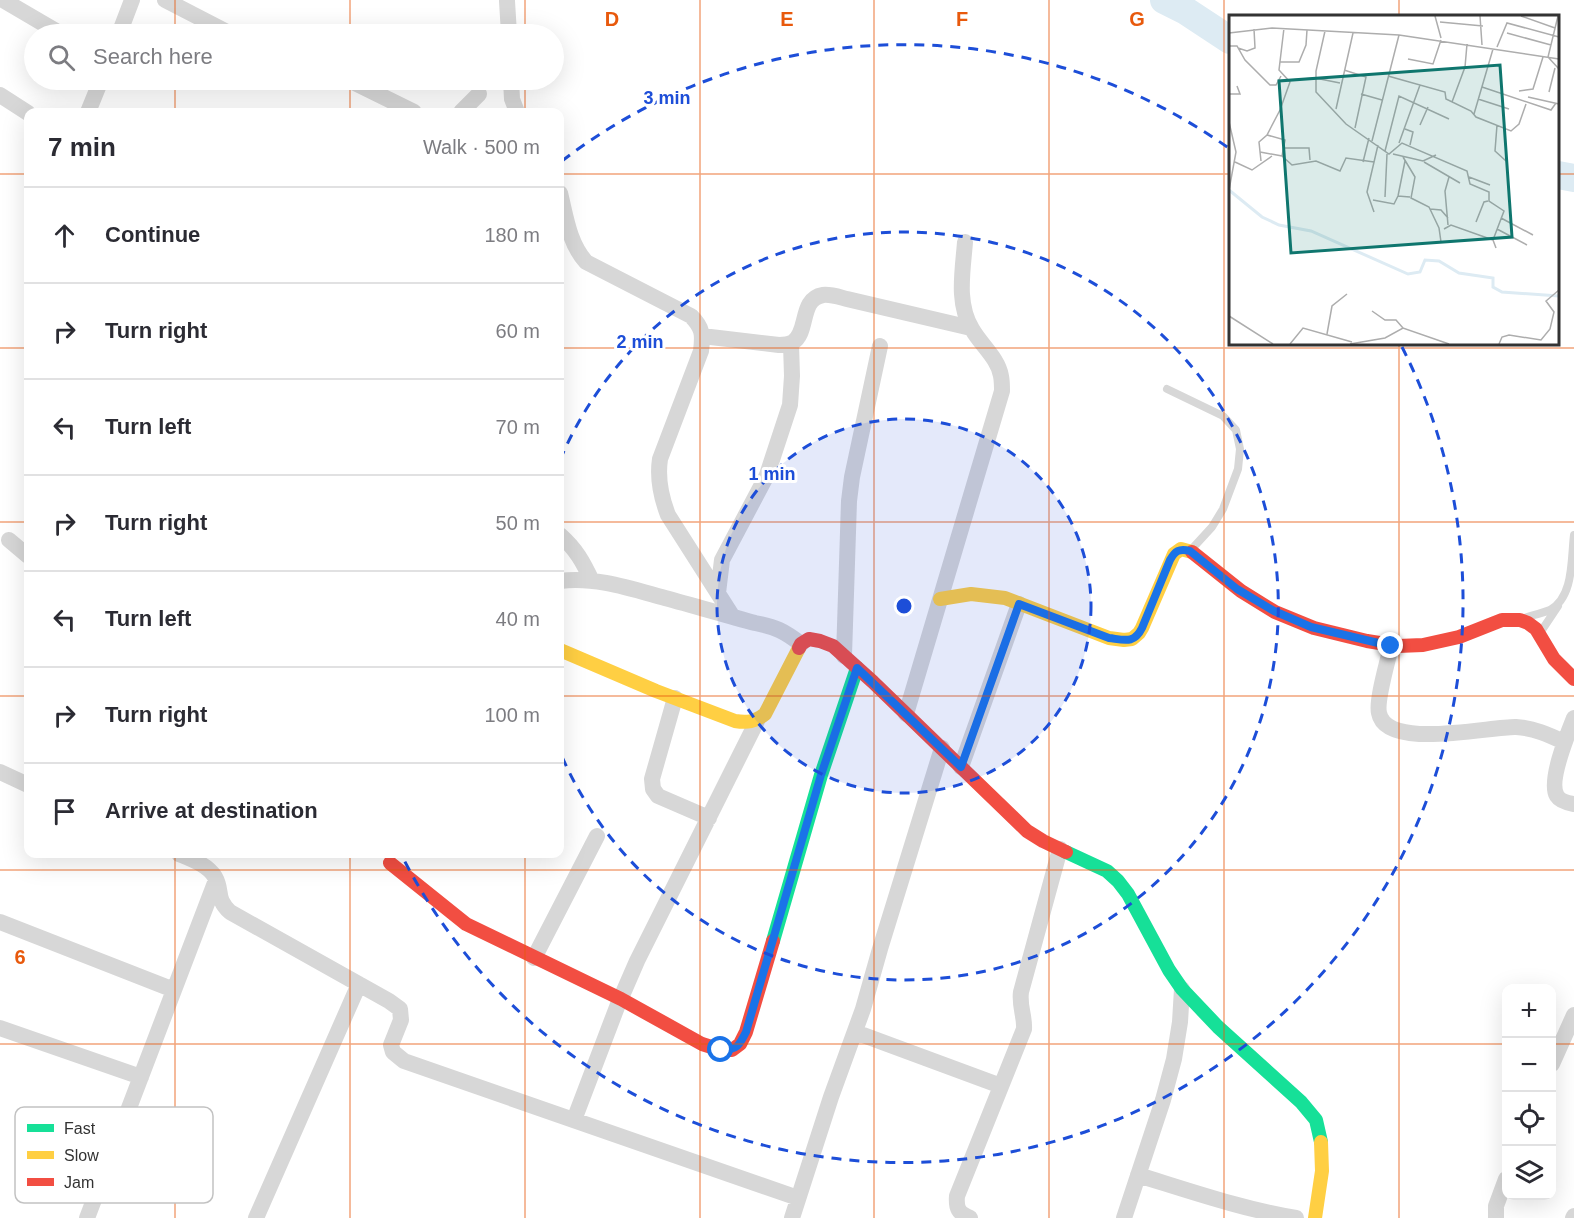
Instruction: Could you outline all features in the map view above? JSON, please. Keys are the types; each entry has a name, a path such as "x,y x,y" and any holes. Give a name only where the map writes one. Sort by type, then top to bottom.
{"street":[{"path":"3,0 44,24"},
{"path":"123,24 132,0"},
{"path":"165,0 212,24"},
{"path":"507,1 508,24"},
{"path":"89,108 97,90"},
{"path":"369,90 406,108"},
{"path":"512,90 515,108"},
{"path":"465,108 479,94"},
{"path":"0,95 24,110"},
{"path":"564,223 566,238 586,262 691,316 699,323 702,336 701,351 660,459 658,473 662,500 668,515 733,617"},
{"path":"906,714 1002,390 1001,375 994,358 971,328 964,306 961,287 966,242"},
{"path":"702,336 779,345 791,344 797,340 807,309 813,299 821,295 971,328"},
{"path":"718,593 722,560 767,475 790,405 791,344"},
{"path":"844,656 849,501 880,346"},
{"path":"564,539 581,558 592,581"},
{"path":"9,540 24,553"},
{"path":"940,599 970,594 1005,598 1109,638 1134,639 1142,628 1170,560 1175,552 1182,549 1190,551 1237,589 1274,611 1311,627 1391,646 1419,646 1442,642 1504,620 1518,619 1540,633 1553,657 1574,679"},
{"path":"564,580 592,581 631,589 782,630 801,644"},
{"path":"961,767 1019,604"},
{"path":"574,1120 637,961 757,721 765,714 801,644 809,639 833,646 1027,831 1107,871 1118,881 1128,894 1169,970 1182,989 1218,1027 1301,1102 1316,1120 1321,1140 1322,1171 1315,1218"},
{"path":"1391,646 1378,705 1379,716 1384,724 1394,730 1411,734 1435,734 1469,733 1514,727 1532,729 1564,742"},
{"path":"564,652 735,721 747,724 757,721"},
{"path":"390,863 466,924 621,999 702,1044 721,1050 732,1050 740,1044 746,1032 821,775 857,668"},
{"path":"675,698 652,779 652,789 658,796 708,818"},
{"path":"1574,718 1564,742 1554,786 1556,795 1561,800 1574,804"},
{"path":"792,1218 831,1097 863,1009 942,748"},
{"path":"0,772 24,783"},
{"path":"534,958 597,836"},
{"path":"970,1218 960,1213 956,1206 957,1196 1024,1029 1020,1007 1021,992 1060,849"},
{"path":"189,858 199,862 211,872 216,879 222,904 230,912 400,1009 401,1020 391,1045 393,1052 404,1061 798,1198"},
{"path":"130,1107 216,879"},
{"path":"0,922 174,990"},
{"path":"256,1218 359,984"},
{"path":"1124,1218 1174,1059 1182,989"},
{"path":"1556,1053 1574,1015"},
{"path":"0,1028 141,1077"},
{"path":"855,1032 1001,1086"},
{"path":"1138,1175 1227,1202 1296,1218"},
{"path":"1496,1218 1496,1206 1502,1190"},
{"path":"87,1218 93,1203"}],"lane":[{"path":"1167,389 1223,416 1236,430 1240,449 1238,469 1223,509 1212,527 1190,551"},
{"path":"1540,633 1567,591 1571,578 1574,535"},
{"path":"1518,619 1550,610 1559,604"}],"waterway":[{"path":"1164,0 1186,11 1229,39"},
{"path":"1559,175 1574,178"}],"traffic: fast":[{"path":"773,941 821,775 857,668"},
{"path":"1066,852 1107,871 1118,881 1128,894 1169,970 1182,989 1218,1027 1301,1102 1316,1120 1321,1142"}],"traffic: slow":[{"path":"940,599 971,594 1005,598 1109,638 1132,639 1142,628 1174,554 1181,549 1192,552"},
{"path":"564,652 656,691 743,722 754,720 765,714 799,648"},
{"path":"1315,1218 1322,1171 1321,1142"}],"traffic: jam":[{"path":"1192,552 1241,591 1275,612 1314,628 1367,641 1398,646 1423,645 1459,637 1502,620 1520,620 1536,629 1554,659 1574,679"},
{"path":"799,648 809,639 833,646 1027,831 1066,852"},
{"path":"390,863 466,924 621,999 702,1044 721,1050 732,1050 740,1044 746,1032 773,941"}],"route":[{"path":"721,1050 732,1050 740,1044 746,1032 821,775 857,668 961,767 1019,604 1109,638 1134,639 1142,628 1170,560 1175,552 1182,549 1198,556 1237,589 1274,611 1311,627 1391,646"}]}
